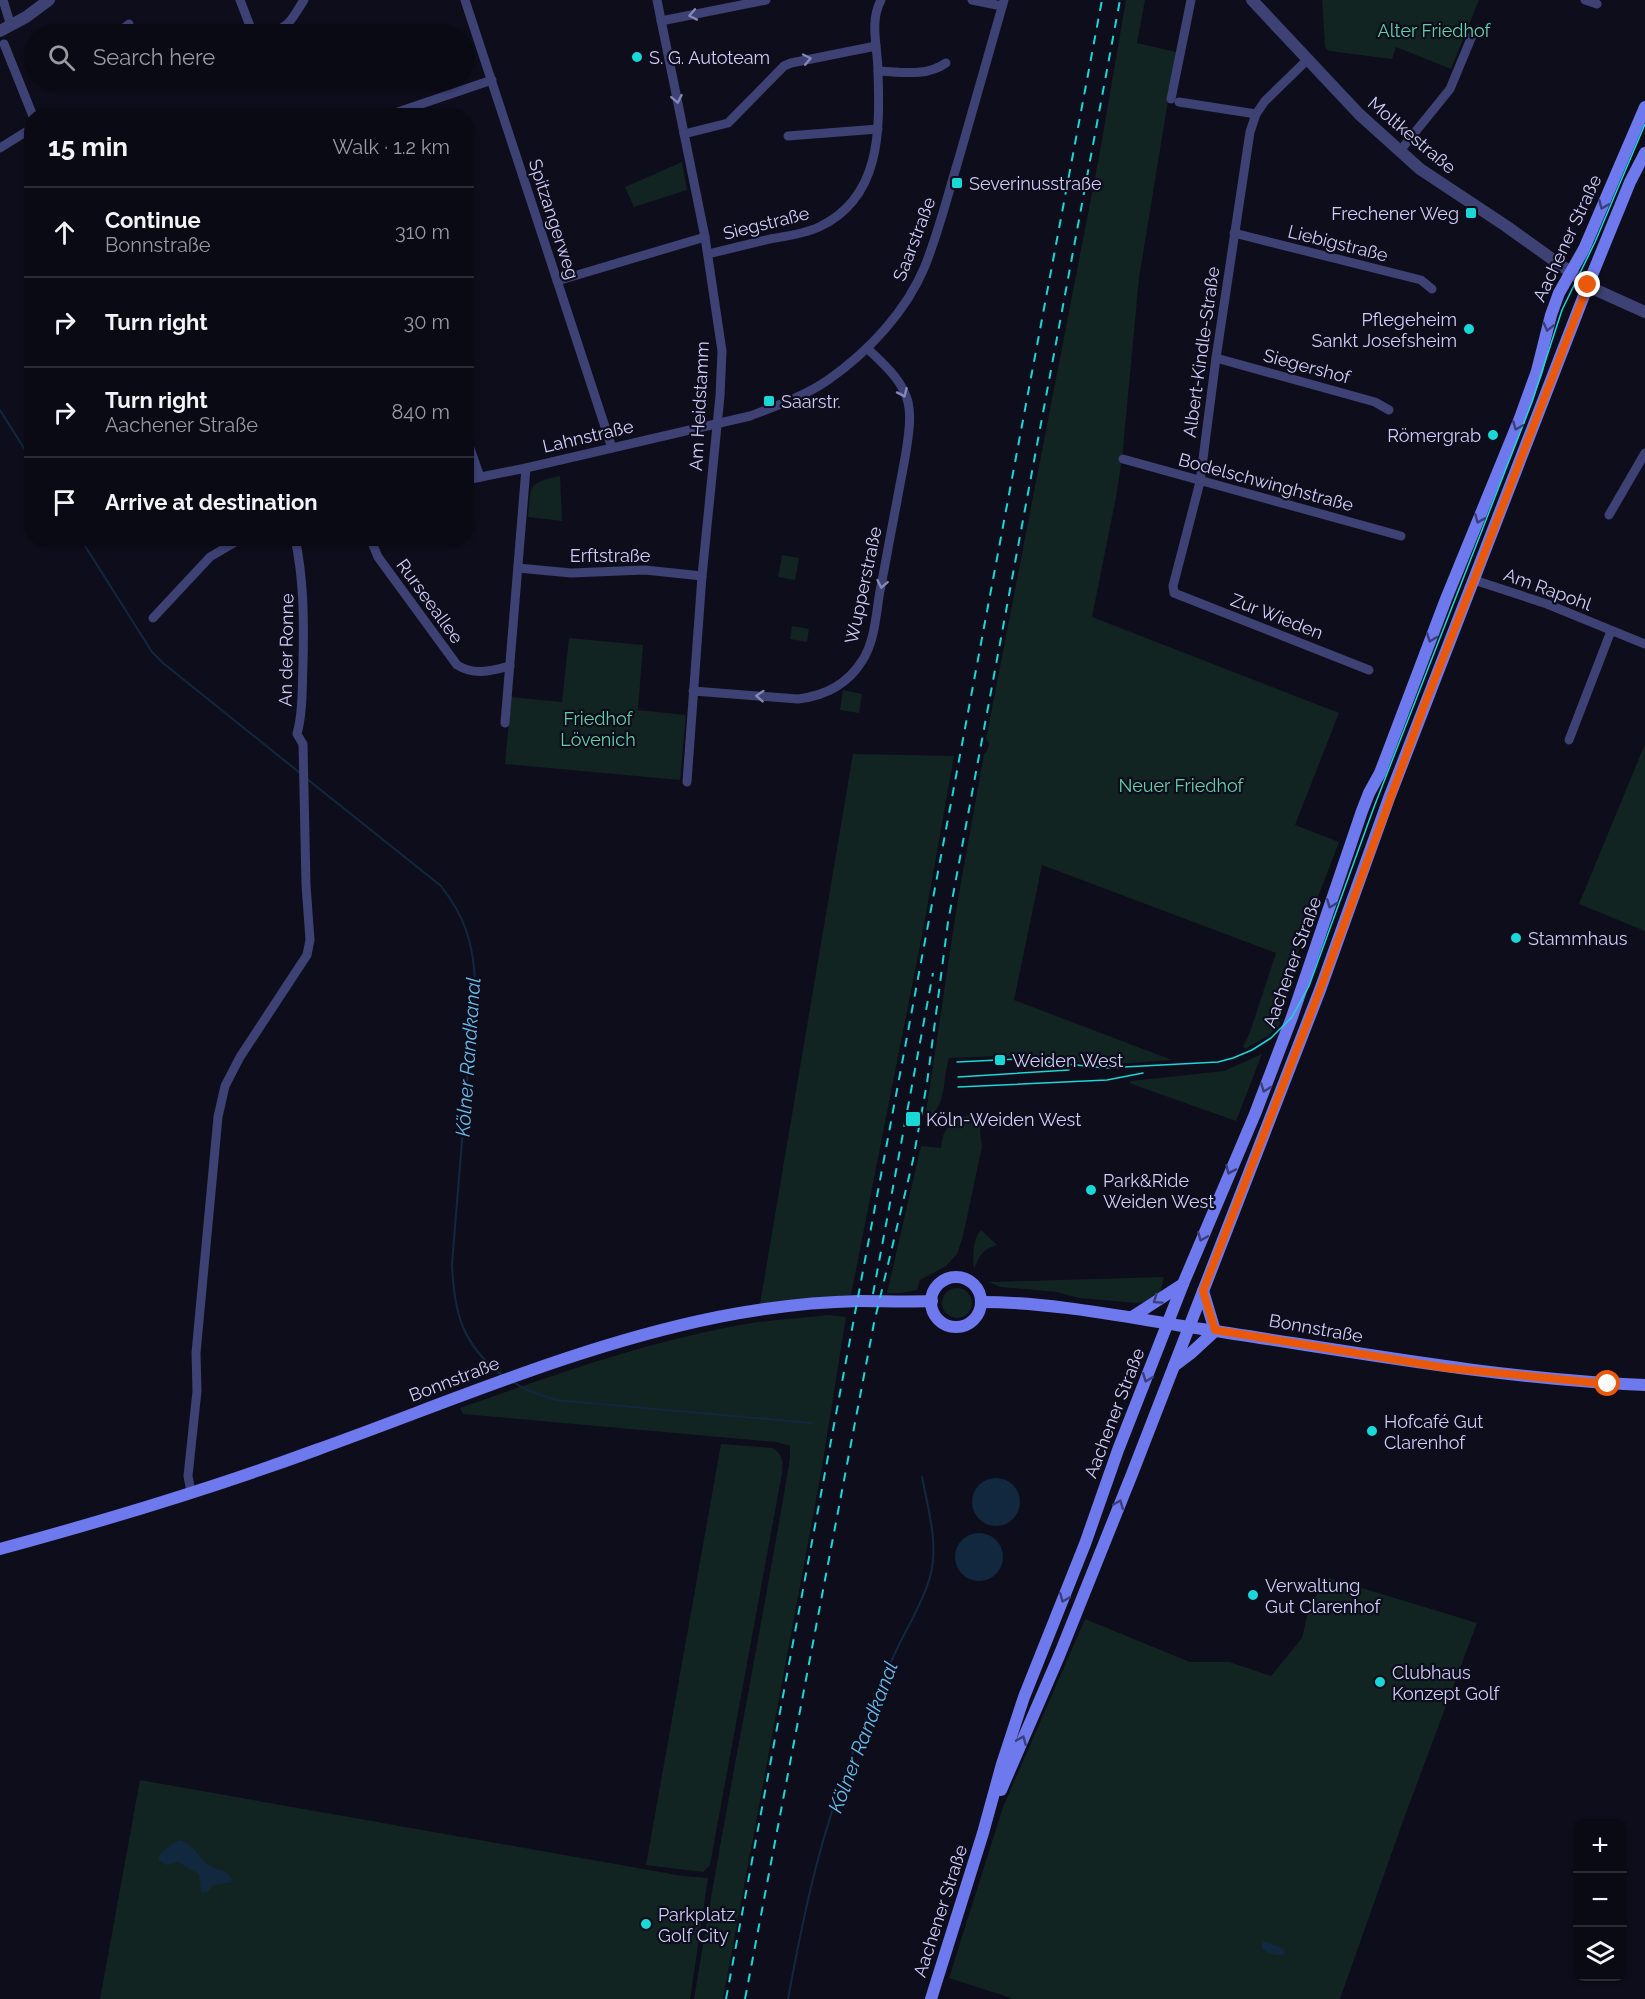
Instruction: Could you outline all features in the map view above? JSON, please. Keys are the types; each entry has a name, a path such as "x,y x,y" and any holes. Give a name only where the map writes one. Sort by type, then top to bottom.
{"main road":[{"name":"Aachener Straße","path":"931,1999 1024,1697 1082,1553 1118,1450 1183,1284 1255,1114 1292,1017 1365,802 1380,774 1452,584 1537,372 1551,315 1559,293 1584,249 1645,107"},
{"name":"Aachener Straße","path":"983,1833 1059,1656 1174,1366 1320,990 1423,709 1588,285 1630,182 1645,153"},
{"path":"1465,554 1467,573 1474,580"},
{"path":"1452,584 1465,579 1474,580"},
{"path":"1365,802 1365,831 1371,835 1378,830"},
{"path":"954,1278 970,1282 980,1294 981,1302 979,1313 975,1318 965,1326 958,1327 942,1323 933,1310 932,1301 939,1286 946,1280 954,1278"},
{"path":"1132,1317 1183,1284"},
{"path":"1174,1366 1198,1348 1215,1330 1203,1291"},
{"name":"Bonnstraße","path":"0,1549 94,1523 315,1451 495,1382 614,1342 681,1325 769,1309 852,1301 932,1301"},
{"name":"Bonnstraße","path":"981,1302 1043,1306 1132,1317 1447,1368 1575,1381 1645,1385"}],"street":[{"path":"3,0 6,28 49,0"},
{"path":"240,0 249,24"},
{"path":"288,24 304,0"},
{"name":"Spitzangerweg","path":"465,0 473,24"},
{"name":"Am Heidstamm","path":"657,0 705,237 722,351 687,782"},
{"path":"661,21 766,0"},
{"name":"Siegstraße","path":"708,254 802,233 819,227 835,217 859,194 867,181 877,142 878,71 874,17 881,0"},
{"path":"972,0 1003,3"},
{"path":"1191,0 1175,101 1256,114"},
{"name":"Moltkestraße","path":"1252,0 1359,114 1400,152 1442,185 1506,226 1570,273"},
{"path":"1585,0 1597,4"},
{"name":"Saarstraße","path":"717,423 750,416 782,404 828,380 867,348 908,298 924,268 945,207 1003,3"},
{"name":"Spitzangerweg","path":"474,27 612,448"},
{"path":"1400,152 1450,89 1472,36"},
{"path":"4,44 30,108"},
{"path":"684,134 728,123 784,66 876,46"},
{"name":"Albert-Kindle-Straße","path":"1174,593 1173,586 1200,482 1250,132 1256,114 1265,101 1307,60"},
{"path":"878,71 927,71 946,63"},
{"path":"474,86 492,80"},
{"path":"410,108 463,90"},
{"path":"788,136 878,129"},
{"path":"0,148 24,134"},
{"name":"Liebigstraße","path":"1234,233 1421,280 1432,289"},
{"path":"557,281 705,237"},
{"path":"1570,273 1588,285 1645,312"},
{"name":"Wupperstraße","path":"693,691 798,699 840,685 863,660 872,632 885,569 903,472 910,415 905,395 896,378 867,348"},
{"name":"Siegershof","path":"1216,358 1375,402 1389,410"},
{"name":"Lahnstraße","path":"474,478 717,423"},
{"path":"1609,515 1642,469 1645,453"},
{"path":"474,459 480,477"},
{"name":"Bodelschwinghstraße","path":"1123,459 1401,536"},
{"path":"505,723 526,468"},
{"path":"153,618 210,557 229,546"},
{"name":"An der Ronne","path":"191,1492 188,1476 197,1391 196,1353 218,1117 225,1086 240,1057 307,955 310,940 306,885 303,744 297,734 302,715 304,607 296,546"},
{"name":"Rurseeallee","path":"373,546 378,557 457,666 477,673 510,666"},
{"name":"Erftstraße","path":"518,568 571,573 645,570 702,576"},
{"name":"Am Rapohl","path":"1474,580 1547,604 1645,644"},
{"name":"Zur Wieden","path":"1174,593 1369,670"},
{"path":"1569,740 1611,631"}],"green space":[{"name":"Neuer Friedhof","path":"1126,0 1145,0 1137,43 1176,52 1139,278 1122,459 1092,617 1339,713 1295,825 1339,842 1303,936 1279,1026 1268,1036 1245,1049 1243,1046 1249,1035 1276,953 1042,865 1014,1000 1172,1060 1102,1065 1000,1056 949,1058 941,1100 932,1114 925,1119 957,905 984,754 989,744 986,739 1099,157"},
{"name":"Alter Friedhof","path":"1322,0 1479,0 1451,69 1396,47 1392,59 1329,51 1325,47"},
{"path":"682,162 687,190 634,207 625,187"},
{"path":"560,476 562,521 528,517 533,487 542,481"},
{"path":"782,555 799,558 795,580 778,577"},
{"path":"792,626 809,629 807,642 790,639"},
{"name":"Friedhof Lövenich","path":"569,638 643,645 638,710 686,715 680,780 505,764 511,697 562,702"},
{"path":"843,690 862,694 859,713 840,710"},
{"path":"1645,744 1645,931 1579,904"},
{"path":"853,754 954,756 924,925 851,1295 760,1304"},
{"path":"1262,1054 1236,1121 1129,1083 1224,1071"},
{"path":"980,1113 985,1115 980,1131 982,1147 957,1254 946,1266 920,1280 917,1290 887,1293 921,1146 941,1148 944,1134 951,1124 965,1116"},
{"path":"981,1230 997,1245 982,1254 974,1270 973,1254"},
{"path":"1164,1277 1160,1294 1145,1302 1137,1303 1079,1298 1057,1292 1001,1287 988,1282"},
{"path":"957,1288 968,1292 972,1303 968,1314 957,1318 946,1314 942,1303 946,1292"},
{"path":"829,1315 846,1317 821,1473 723,1999 694,1999 790,1458 790,1446 776,1442 463,1414 460,1408 593,1363 695,1334 766,1321"},
{"path":"721,1444 773,1448 781,1456 782,1473 710,1865 703,1872 646,1865"},
{"path":"1329,1578 1477,1623 1340,1999 1014,1999 949,1978 1003,1807 1085,1619 1190,1662 1229,1662 1271,1676 1302,1638 1310,1604"},
{"path":"140,1780 683,1876 708,1878 690,1999 100,1999"}],"water":[{"path":"996,1478 1013,1485 1020,1502 1013,1519 996,1526 979,1519 972,1502 979,1485"},
{"path":"979,1533 996,1540 1003,1557 996,1574 979,1581 962,1574 955,1557 962,1540"},
{"path":"181,1840 193,1848 207,1864 227,1873 232,1882 213,1885 208,1892 204,1893 201,1892 199,1874 178,1862 166,1865 158,1860 167,1848"},
{"path":"1263,1942 1284,1949 1285,1953 1280,1955 1268,1952 1261,1947"}],"waterway":[{"name":"Kölner Randkanal","path":"0,410 24,448"},
{"name":"Kölner Randkanal","path":"85,546 152,652 300,773"},
{"name":"Kölner Randkanal","path":"307,779 441,886 462,919 470,942 475,981 452,1264 453,1282 458,1313 469,1340 489,1364 503,1376"},
{"name":"Kölner Randkanal","path":"513,1382 527,1390 556,1400 811,1423"},
{"name":"Kölner Randkanal","path":"788,1999 809,1894 830,1816 874,1700 920,1604 930,1577 933,1539 922,1477"}],"tram line":[{"path":"957,1062 1019,1059 1105,1068 1218,1062 1252,1050 1271,1038 1292,1017 1309,986 1374,807 1532,402 1562,310 1595,242 1645,124"},
{"path":"958,1077 1069,1070"},
{"path":"958,1087 1107,1080 1143,1073"}],"railway":[{"path":"726,1999 1102,0"},
{"path":"745,1999 874,1323 913,1160 927,1083 948,922 1120,0"},
{"path":"873,1294 933,973"}],"place":[{"name":"S. G. Autoteam","path":"637,57"},
{"name":"Severinusstraße","path":"957,183"},
{"name":"Frechener Weg","path":"1471,213"},
{"name":"Pflegeheim Sankt Josefsheim","path":"1469,329"},
{"name":"Saarstr.","path":"769,401"},
{"name":"Römergrab","path":"1493,435"},
{"name":"Stammhaus","path":"1516,938"},
{"name":"Weiden West","path":"1000,1060"},
{"name":"Köln-Weiden West","path":"913,1119"},
{"name":"Park&Ride Weiden West","path":"1091,1190"},
{"name":"Hofcafé Gut Clarenhof","path":"1372,1431"},
{"name":"Verwaltung Gut Clarenhof","path":"1253,1595"},
{"name":"Clubhaus Konzept Golf","path":"1380,1682"},
{"name":"Parkplatz Golf City","path":"646,1924"}],"route":[{"path":"1588,285 1423,709 1320,990 1203,1291 1215,1330 1447,1368 1608,1384"}]}
